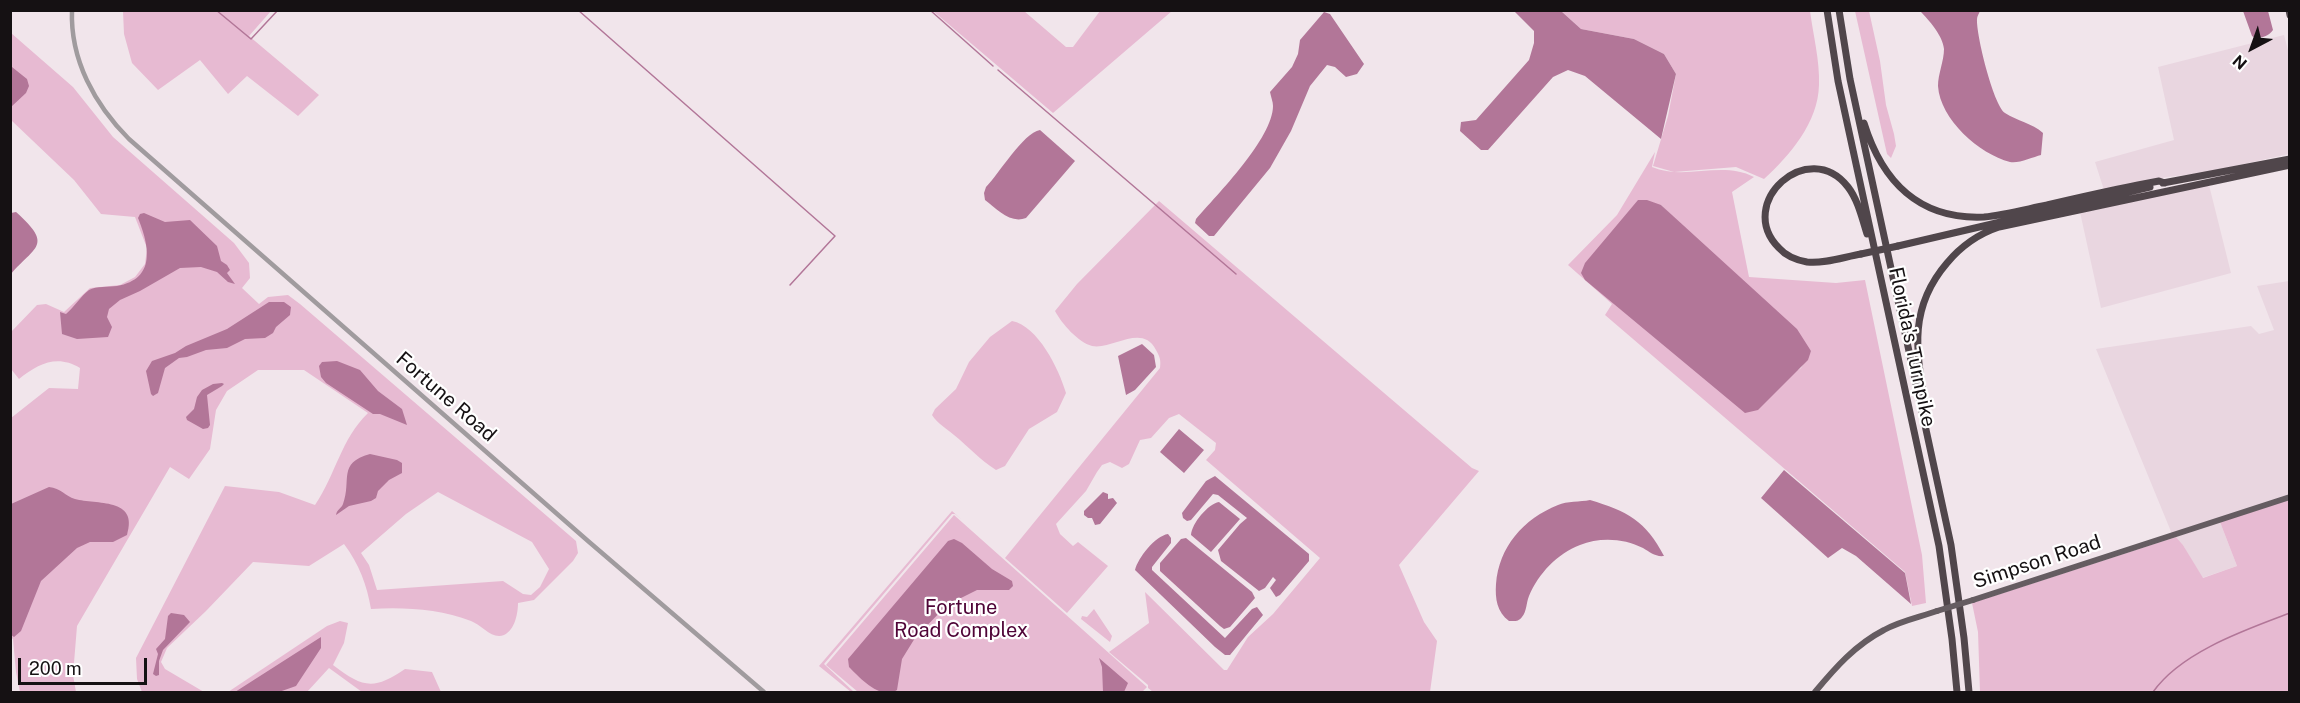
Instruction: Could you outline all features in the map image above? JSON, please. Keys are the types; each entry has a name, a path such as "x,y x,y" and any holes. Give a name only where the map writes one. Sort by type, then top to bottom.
{"highway":[{"name":"Florida's Turnpike","path":"1827,10 1838,81 1939,546 1957,693"},
{"name":"Florida's Turnpike","path":"1839,10 1959,592 1969,693"},
{"path":"1842,33 1864,124 1879,162 1888,176 1902,189 1931,207 1965,216 2002,215 2158,181 2165,183"},
{"path":"1881,281 1855,199 1840,179 1820,170 1808,169 1787,176 1777,185 1766,206 1767,231 1773,243 1784,253 1808,262 1861,254 1898,246 2165,183 2288,162"},
{"path":"1932,457 1918,358 1919,314 1936,277 1965,244 1999,227 2288,162"}],"main road":[{"name":"Simpson Road","path":"1815,693 1846,658 1869,639 1886,629 2289,497"}],"street":[{"name":"Fortune Road","path":"72,10 75,49 86,79 110,121 764,693"}],"shaded area":[{"path":"1514,11 1561,11 1581,29 1634,39 1664,54 1676,74 1661,139 1585,76 1568,70 1553,77 1488,150 1481,150 1460,131 1461,122 1476,120 1529,60 1534,43 1534,31"},
{"path":"1920,11 1980,11 1977,19 1979,39 1995,97 2005,113 2043,133 2041,155 2013,162 1998,158 1974,143 1953,122 1940,98 1938,86 1944,54 1943,44 1935,28"},
{"path":"2243,11 2268,11 2273,30 2263,37 2255,38 2252,36"},
{"path":"1324,12 1330,14 1364,64 1357,74 1346,77 1335,67 1327,65 1310,86 1291,131 1270,168 1214,236 1209,236 1195,223 1196,219 1242,166 1264,134 1271,119 1273,106 1270,92 1292,67 1298,54 1300,40"},
{"path":"2284,35 2290,58 2289,154 2203,173 2167,177 2104,190 2095,162 2174,140 2158,67"},
{"path":"12,67 27,79 29,86 26,93 11,107"},
{"path":"1040,130 1075,161 1026,218 1015,219 999,211 985,200 984,193 986,187 1026,138"},
{"path":"2209,185 2231,273 2101,308 2080,212"},
{"path":"1638,200 1647,200 1661,205 1797,329 1811,351 1808,360 1758,410 1745,413 1585,280 1581,273 1585,263"},
{"path":"16,212 35,232 37,245 11,274 11,213"},
{"path":"144,213 165,222 190,220 217,246 221,261 227,265 230,270 227,273 235,284 228,282 217,272 201,267 180,268 120,300 109,309 107,317 112,327 108,337 77,339 62,334 60,312 66,314 89,290 130,282 144,269 147,250 138,218"},
{"path":"2289,281 2289,495 2172,534 2096,349 2251,326 2259,334 2274,330 2257,286"},
{"path":"269,302 284,302 291,307 290,315 276,327 273,333 265,338 245,339 227,348 206,350 179,358 165,368 158,393 153,396 151,394 146,371 152,361 227,329"},
{"path":"1142,344 1154,355 1156,367 1135,390 1126,395 1118,356"},
{"path":"337,361 360,370 378,391 402,409 407,425 380,414 373,414 326,383 321,377 319,366 322,362"},
{"path":"213,384 224,384 222,386 207,395 210,425 208,428 203,429 187,420 186,417 194,409 197,397 202,390"},
{"path":"1179,429 1204,450 1184,473 1160,452"},
{"path":"370,454 397,460 402,463 402,473 389,480 378,491 376,498 349,506 336,515 343,504 349,467 353,462"},
{"path":"1784,470 1905,573 1911,604 1856,556 1842,548 1828,558 1761,498"},
{"path":"1215,476 1309,554 1309,561 1280,595 1276,597 1270,588 1276,580 1273,577 1265,588 1259,591 1221,561 1218,550 1247,518 1218,495 1213,494 1191,520 1187,521 1183,518 1182,513 1206,481"},
{"path":"49,487 75,499 121,508 127,514 129,523 127,535 113,542 90,542 77,548 41,581 21,631 14,637 10,634 11,504"},
{"path":"1103,492 1108,494 1108,499 1113,498 1117,503 1100,524 1095,525 1092,518 1084,515 1084,511"},
{"path":"1590,500 1615,508 1634,519 1650,534 1664,556 1655,555 1636,545 1620,541 1587,542 1556,559 1543,572 1533,588 1522,617 1509,621 1499,609 1496,590 1498,571 1508,546 1524,526 1545,511 1569,502"},
{"path":"1219,502 1240,519 1211,552 1191,535 1201,515 1210,506"},
{"path":"2220,522 2237,566 2202,578 2176,537"},
{"path":"1168,534 1171,543 1152,570 1225,638 1252,609 1257,607 1263,615 1230,655 1225,655 1215,647 1135,570 1148,548"},
{"path":"1186,538 1252,592 1255,598 1230,627 1224,629 1220,626 1160,571 1160,563 1181,539"},
{"path":"954,539 962,543 992,569 1012,581 1013,586 1009,590 977,590 947,605 915,638 902,659 897,690 884,693 871,687 849,667 848,659 948,541"},
{"path":"171,613 184,615 190,622 163,650 159,661 159,675 156,676 153,674 158,654 156,649 165,639 168,616"},
{"path":"321,637 321,648 296,686 279,692 235,692"},
{"path":"1099,658 1128,683 1124,692 1103,692 1102,667"}],"green space":[{"path":"123,11 271,11 249,36 319,95 298,116 247,76 228,94 200,60 158,90 132,63 124,34"},
{"path":"933,11 1024,11 1066,47 1073,47 1100,11 1172,11 1053,113"},
{"path":"1561,11 1810,11 1819,76 1814,112 1793,149 1764,179 1736,167 1674,172 1653,166 1668,116 1676,74 1664,54 1634,39 1581,29"},
{"path":"1855,11 1869,11 1896,146 1891,158 1887,154"},
{"path":"11,33 73,87 113,137 234,243 249,263 250,278 242,288 259,304 268,297 288,295 300,304 576,541 578,553 573,561 534,600 518,603 511,629 500,636 491,634 471,621 434,611 371,609 362,575 344,544 309,566 253,562 167,648 161,662 165,669 204,692 142,692 137,679 136,658 225,486 279,492 315,505 351,434 368,413 304,370 258,370 227,391 216,410 210,449 189,479 170,467 77,626 73,675 76,692 20,692 13,639 10,637 11,418 49,388 78,389 80,368 56,361 41,365 19,379 11,369 11,332 37,305 46,304 64,312 90,288 120,285 135,277 145,264 147,248 135,217 101,214 74,180 11,120","holes":["438,492 532,542 549,569 540,587 531,595 523,594 503,581 377,590 369,565 361,553 406,514"]},
{"path":"1655,152 1652,167 1665,171 1729,170 1742,172 1754,177 1732,192 1749,277 1836,283 1865,280 1922,555 1926,603 1912,606 1905,572 1605,315 1612,304 1568,265 1617,215","holes":["1661,205 1811,351 1798,370 1629,211"]},
{"path":"1159,201 1472,468 1479,471 1399,565 1424,622 1437,641 1430,692 1153,692 1148,685 1109,652 1149,623 1145,592 1224,670 1227,670 1248,637 1273,614 1320,558 1206,460 1215,450 1216,443 1179,414 1169,418 1151,438 1140,440 1129,464 1122,468 1110,462 1102,465 1086,491 1056,524 1060,534 1073,546 1078,542 1108,566 1067,613 1005,558 1160,368 1159,357 1150,342 1135,338 1109,345 1092,346 1081,341 1071,332 1055,311 1077,284"},
{"path":"1012,321 1030,331 1039,340 1053,361 1066,393 1057,412 1029,429 1005,466 996,470 932,415 935,409 956,389 969,362 990,337"},
{"path":"2288,500 2290,506 2289,692 1980,692 1978,632 1972,603 2176,537 2203,578 2237,566 2220,522"},
{"path":"952,511 961,519 952,514 824,664 854,692 851,692 819,666"},
{"name":"Fortune Road Complex","path":"954,515 1147,687 1142,692 858,692 826,665"},
{"path":"1094,609 1112,636 1110,642 1081,619 1082,616 1087,617"},
{"path":"340,621 348,623 344,643 333,665 352,678 368,684 384,681 405,669 432,672 441,692 362,692 329,668 307,692 228,692 327,626"}],"waterway":[{"path":"216,10 251,39 278,10"},
{"path":"578,10 835,236 790,285"},
{"path":"930,10 993,66"},
{"path":"998,70 1236,274"},
{"path":"2153,692 2180,665 2197,654 2234,635 2290,613"}]}
